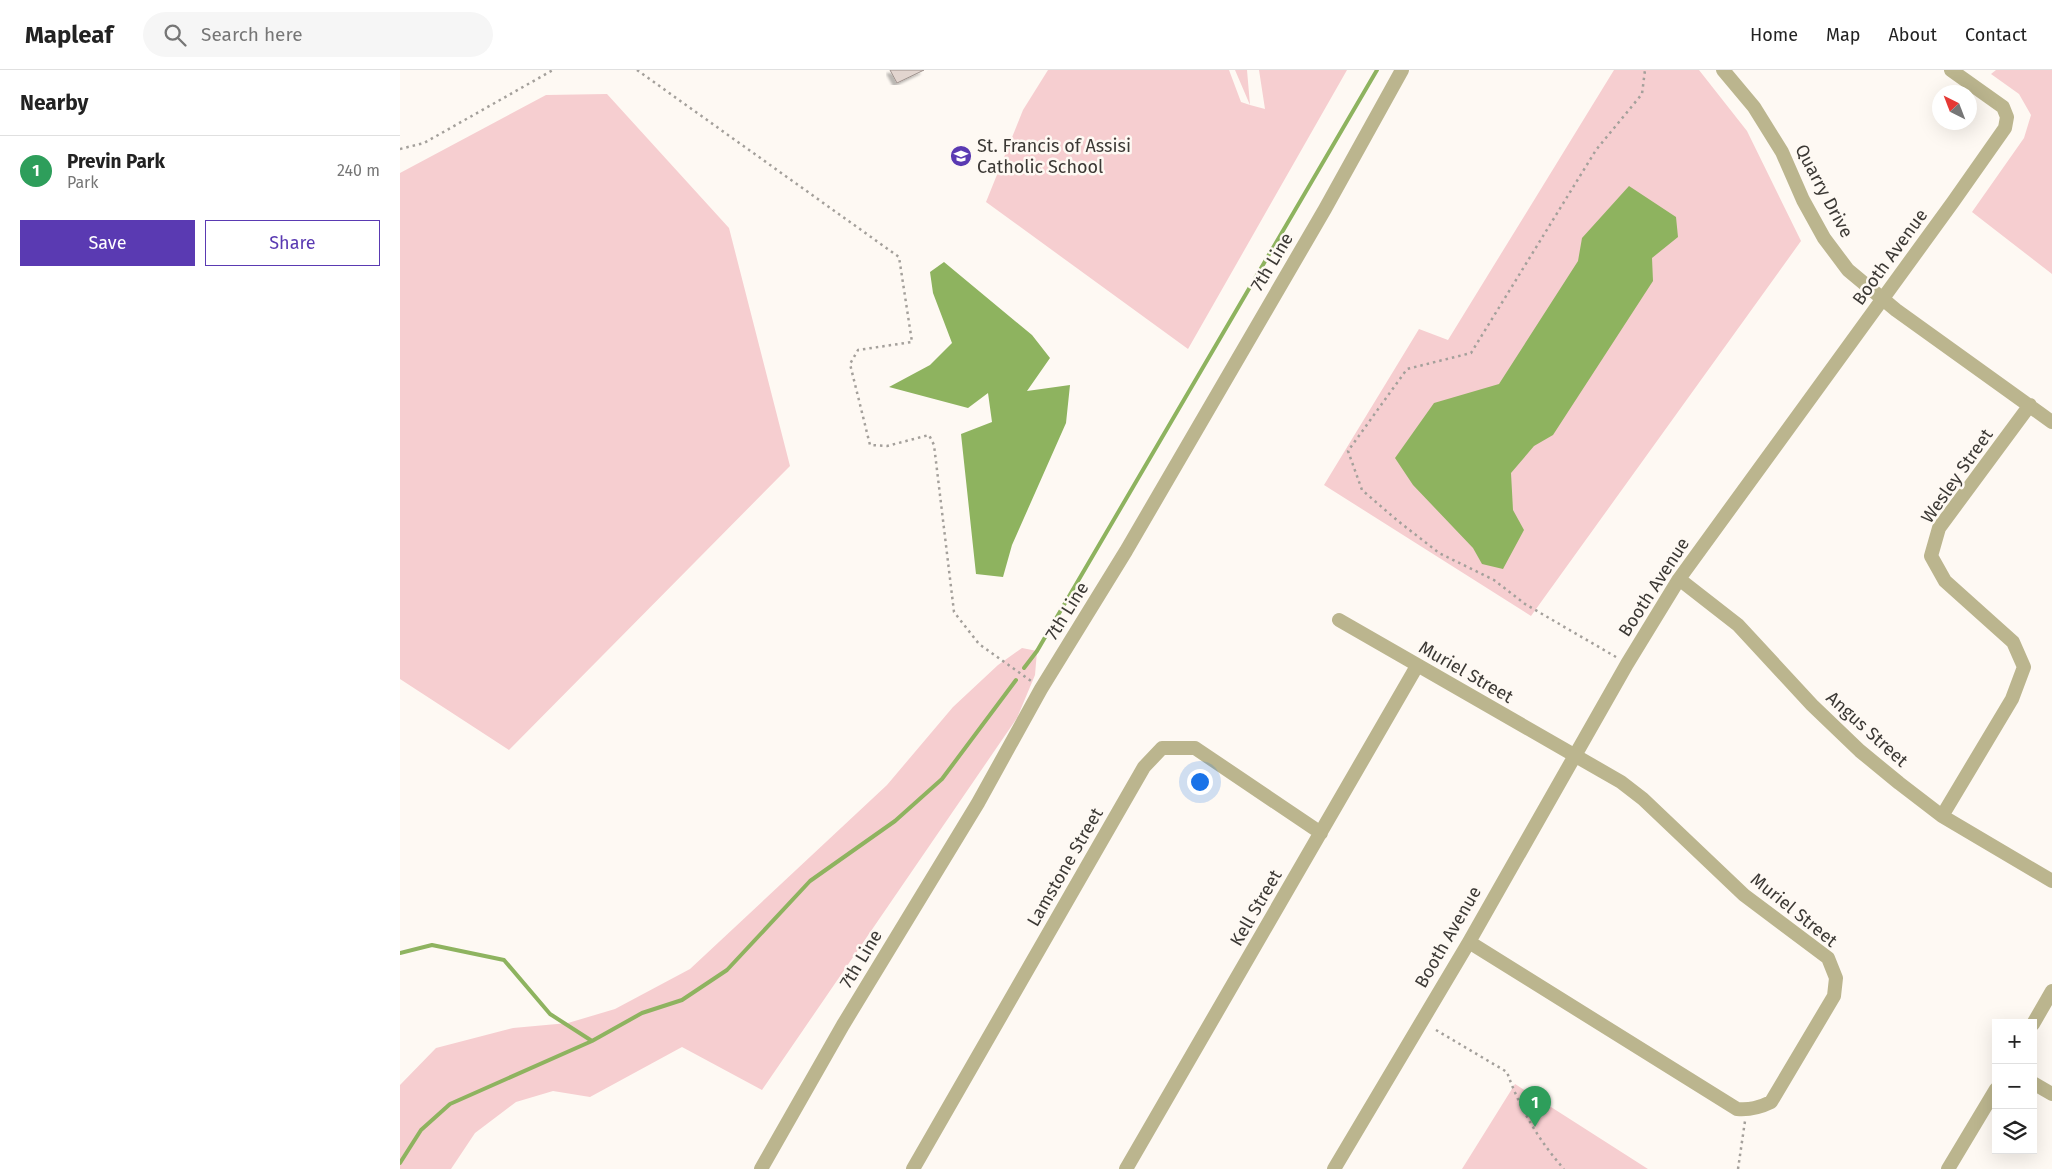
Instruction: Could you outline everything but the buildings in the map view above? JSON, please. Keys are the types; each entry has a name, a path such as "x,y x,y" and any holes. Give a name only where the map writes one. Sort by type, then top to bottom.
{"street":[{"name":"7th Line","path":"761,1169 843,1025 978,803 1041,689 1126,551 1325,208 1402,70"},
{"name":"Quarry Drive","path":"1723,70 1754,107 1782,152 1803,200 1824,238 1848,270 1883,299 2052,422"},
{"name":"Booth Avenue","path":"1334,1169 1468,942 1574,754 1678,578 1883,299 2005,128 2007,117 2003,107 1951,70"},
{"name":"Wesley Street","path":"1942,816 2012,699 2024,668 2013,642 1945,581 1931,556 1939,528 2030,405"},
{"name":"Angus Street","path":"1678,578 1738,625 1812,705 1860,751 1942,816 2052,881"},
{"name":"Muriel Street","path":"1339,620 1621,782 1643,799 1744,895 1828,958 1836,978 1834,996 1771,1102 1760,1108 1737,1109 1468,942"},
{"name":"Kell Street","path":"1126,1169 1417,666"},
{"name":"Lamstone Street","path":"913,1169 1144,767 1162,748 1195,748 1321,834"},
{"path":"2036,1019 2052,991"},
{"path":"2037,1085 2052,1094"},
{"path":"1948,1169 1992,1097"}],"path":[{"path":"400,149 424,143 553,70"},
{"path":"638,70 899,257 912,342 858,350 850,364 870,445 887,446 930,435 934,445 954,612 978,644 1041,689"},
{"path":"1612,655 1525,604 1494,580 1439,552 1398,521 1362,490 1348,451 1407,369 1471,353 1596,150 1642,94 1645,70"},
{"path":"1436,1030 1507,1072 1516,1098 1549,1152 1564,1169"},
{"path":"1738,1169 1745,1120"}],"shaded area":[{"path":"1048,70 1229,70 1241,102 1265,109 1259,70 1347,70 1188,349 986,202 1023,110"},
{"path":"1235,70 1247,70 1250,105"},
{"path":"1614,70 1699,70 1747,131 1801,241 1531,616 1324,485 1419,329 1448,340"},
{"path":"1996,70 2052,70 2052,274 1972,212 2024,138 2031,115 2019,94 1991,74"},
{"path":"607,94 729,228 790,466 509,750 400,679 400,173 546,95"},
{"path":"1629,186 1676,217 1678,237 1652,258 1653,281 1553,435 1534,446 1511,473 1513,510 1524,530 1503,569 1482,564 1473,548 1413,485 1395,458 1434,403 1499,384 1578,261 1582,238"},
{"path":"944,262 1032,335 1050,358 1027,391 1070,385 1066,423 1012,545 1003,577 976,574 961,434 992,422 988,393 968,408 889,387 930,365 952,343 933,293 930,272"},
{"path":"1022,648 1037,651 1035,675 1017,718 762,1090 682,1047 590,1097 553,1091 516,1102 475,1133 451,1169 400,1169 400,1085 436,1048 513,1028 568,1023 615,1009 690,969 887,785 953,707 998,665"},
{"path":"1515,1084 1648,1169 1462,1169"}],"waterway":[{"path":"1024,668 1037,651 1377,70"},
{"path":"400,1163 421,1130 450,1104 592,1041 642,1013 682,1000 727,970 810,881 895,821 942,779 1016,680"},
{"path":"400,953 432,945 504,960 550,1014 592,1041"}],"place":[{"name":"St. Francis of Assisi Catholic School","path":"961,156"},
{"name":"Previn Park","path":"1535,1127"}]}
